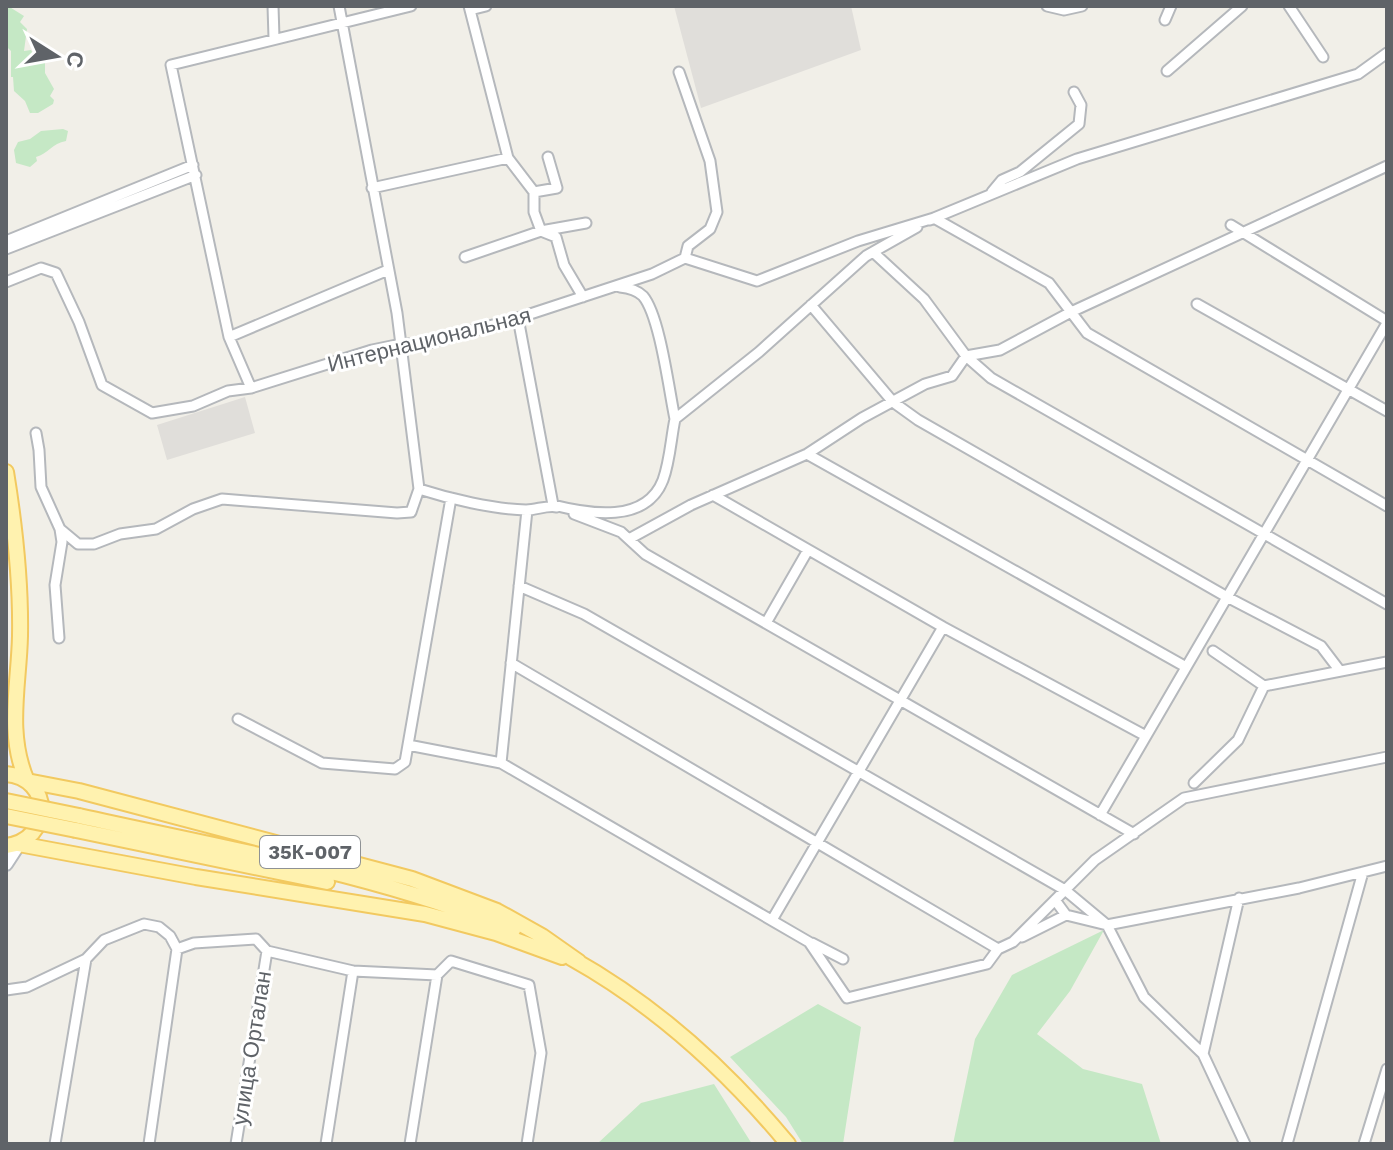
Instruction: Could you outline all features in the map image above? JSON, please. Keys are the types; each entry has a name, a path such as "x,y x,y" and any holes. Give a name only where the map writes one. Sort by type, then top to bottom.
{"main road":[{"path":"6,472 20,581 20,639 14,717 17,754 27,781 40,799 41,818 32,834 13,845 6,864"},
{"path":"6,749 14,717"},
{"path":"6,774 27,781"},
{"name":"35К-007","path":"27,781 79,791 412,879 497,911 542,936 633,996 695,1044 752,1100 788,1144"},
{"name":"35К-007","path":"6,801 78,823 354,888 418,897 487,919 579,962"},
{"name":"35К-007","path":"6,816 78,823"},
{"name":"35К-007","path":"13,845 425,914 496,933 579,962"}],"street":[{"path":"273,6 274,38"},
{"path":"60,529 78,544 94,544 120,534 156,529 193,509 222,499 411,512 419,489 401,344 339,6"},
{"path":"251,388 229,337 171,65 411,6"},
{"path":"486,6 470,8 508,158 534,192 534,212 541,231 556,237 564,265 583,297"},
{"path":"1047,6 1064,10 1082,6"},
{"path":"1162,6 1165,20 1171,6"},
{"path":"1167,71 1242,6"},
{"path":"1289,6 1323,57"},
{"path":"679,72 710,161 717,212 710,229 688,246 685,258 757,281 858,241 934,218 1077,159 1358,74 1387,53"},
{"path":"990,195 1002,180 1020,172 1079,124 1081,105 1074,92"},
{"path":"534,192 557,188 548,157"},
{"path":"372,188 508,158"},
{"path":"629,539 713,495 807,454 925,384 952,376 966,356 1000,350 1071,312 1387,166"},
{"path":"6,241 194,170"},
{"path":"6,249 194,170"},
{"path":"675,419 759,352 873,252 934,218"},
{"path":"934,218 1049,283 1087,333 1387,506"},
{"path":"465,257 541,231 586,223"},
{"path":"1100,815 1387,322 1231,225"},
{"path":"873,252 924,299 966,356 991,378 1387,604"},
{"name":"Интернациональная","path":"6,282 41,268 56,273 79,322 102,385 152,413 193,406 228,391 251,388 372,350 401,344 425,344 518,318 652,274 685,258"},
{"path":"229,337 388,270"},
{"path":"419,489 451,498 527,510 553,505 580,512 630,511 652,501 663,480 675,419 654,318 643,296 631,288 614,287"},
{"path":"1197,304 1387,411"},
{"path":"811,305 893,402 918,420 1227,597 1321,646 1340,671"},
{"path":"518,318 553,505"},
{"path":"36,433 41,487 60,529 62,542 55,585 59,638"},
{"path":"807,454 1186,667"},
{"path":"713,495 943,627 1146,736"},
{"path":"238,719 322,763 395,769 405,762 451,498"},
{"path":"553,505 621,532 645,554 1134,834"},
{"path":"501,763 527,510"},
{"path":"766,623 808,550"},
{"path":"519,586 584,614 1065,890 1107,925 1144,997 1203,1054 1245,1144"},
{"path":"772,920 943,627"},
{"path":"1213,651 1264,686 1387,662"},
{"path":"511,663 998,949"},
{"path":"1194,783 1238,740 1264,686"},
{"path":"408,745 501,763 843,959"},
{"path":"998,949 1013,942 1095,860 1184,798 1387,757"},
{"path":"1055,900 1066,915 1107,925 1299,888 1387,866"},
{"path":"1287,1144 1363,872"},
{"path":"1203,1054 1239,898"},
{"path":"809,942 847,998 987,964 998,949 1066,915"},
{"path":"6,990 27,987 86,959 104,940 144,924 159,927 170,936 177,949 149,1144"},
{"path":"177,949 194,943 256,939 267,951 353,971 437,975"},
{"name":"улица Орталан","path":"236,1144 267,951"},
{"path":"55,1144 86,959"},
{"path":"410,1144 437,975 451,961 529,985 541,1053 527,1144"},
{"path":"326,1144 353,971"},
{"path":"1364,1144 1387,1069"}],"shaded area":[{"path":"674,6 851,6 861,50 701,108"},
{"path":"245,397 255,433 167,460 157,425"}],"green space":[{"path":"8,6 24,16 20,22 27,29 24,51 31,50 35,57 45,58 45,73 54,89 50,96 53,104 38,113 30,113 25,101 14,91 11,51 6,46"},
{"path":"41,131 68,131 66,141 36,157 37,161 30,167 16,163 14,150 18,142 30,139"},
{"path":"1104,930 1070,991 1037,1034 1083,1069 1142,1084 1161,1144 953,1144 975,1039 1012,975"},
{"path":"818,1004 861,1027 843,1144 803,1144 786,1117 730,1057"},
{"path":"714,1084 752,1144 597,1144 641,1103"}]}
